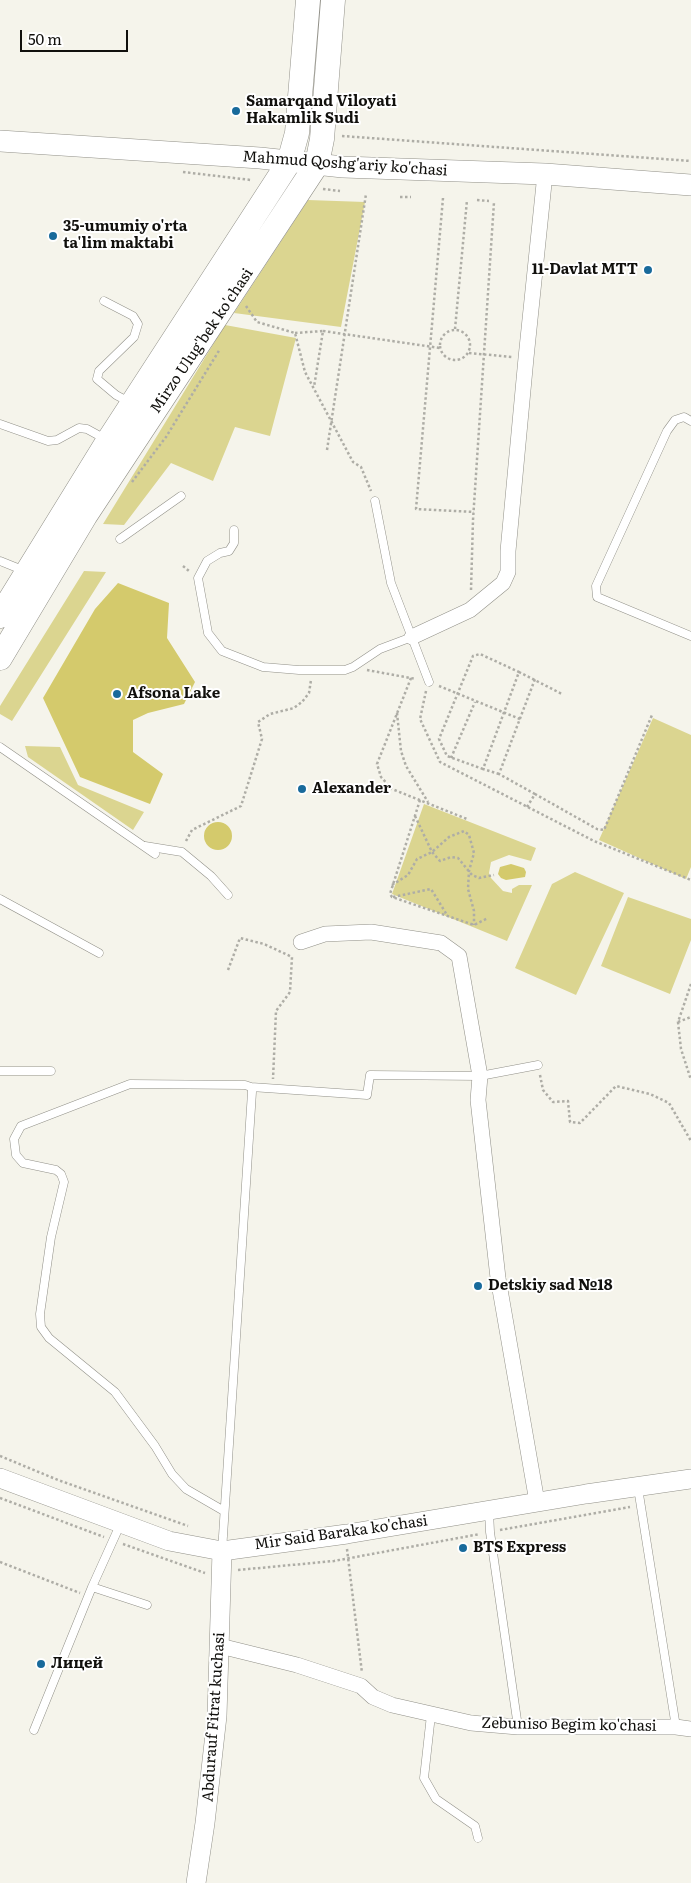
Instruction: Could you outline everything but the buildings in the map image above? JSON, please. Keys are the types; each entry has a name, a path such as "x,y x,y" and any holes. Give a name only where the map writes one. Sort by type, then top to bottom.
{"main road":[{"name":"Mirzo Ulug'bek ko'chasi","path":"0,616 108,441 289,162 297,134 308,0"},
{"name":"Mirzo Ulug'bek ko'chasi","path":"0,658 85,516 317,164 322,139 333,0"},
{"name":"Mahmud Qoshg'ariy ko'chasi","path":"0,141 317,164 545,174 691,186"}],"street":[{"path":"412,637 470,610 503,583 508,572 508,551 545,174"},
{"path":"301,942 325,934 371,932 441,943 459,956 480,1076 478,1100 498,1278 537,1502"},
{"name":"Mir Said Baraka ko'chasi","path":"0,1478 169,1541 222,1551 347,1534 537,1502 691,1480"},
{"name":"Abdurauf Fitrat kuchasi","path":"198,1882 216,1716 222,1551"},
{"name":"Zebuniso Begim ko'chasi","path":"220,1646 297,1665 361,1686 373,1696 392,1705 471,1723 518,1727 676,1727 691,1729"}],"lane":[{"path":"104,301 133,316 138,324 134,337 99,371 97,379 116,395 132,404"},
{"path":"691,421 684,417 675,420 667,431 596,586 597,597 691,636"},
{"path":"0,424 48,441 57,440 78,428 87,429 108,441"},
{"path":"120,539 181,496"},
{"path":"375,502 391,583 429,682"},
{"path":"234,530 234,543 229,551 220,553 207,561 198,578 208,634 222,651 263,667 345,670 353,667 380,649 412,637"},
{"path":"0,561 27,572"},
{"path":"0,748 155,854"},
{"path":"142,846 182,852 211,876 228,895"},
{"path":"0,899 99,953"},
{"path":"224,1511 205,1501 172,1474 115,1392 48,1338 41,1328 40,1314 52,1237 64,1182 62,1174 56,1170 23,1163 16,1155 14,1139 21,1126 130,1084 245,1085 250,1087 366,1095 370,1075 480,1076 538,1065"},
{"path":"0,1071 50,1071"},
{"path":"222,1551 250,1087"},
{"path":"638,1488 639,1505 676,1727"},
{"path":"489,1510 490,1532 518,1727"},
{"path":"34,1730 92,1587 120,1524"},
{"path":"92,1587 147,1605"},
{"path":"431,1715 424,1778 436,1799 474,1826 478,1838"}],"path":[{"path":"342,136 691,161"},
{"path":"318,188 340,191"},
{"path":"328,450 366,194"},
{"path":"400,197 411,197"},
{"path":"443,198 416,509 474,512"},
{"path":"455,329 467,200"},
{"path":"477,200 489,202"},
{"path":"471,593 474,512 494,202"},
{"path":"246,305 257,322 295,333 323,331 346,333 440,348"},
{"path":"455,329 469,337 471,347 469,353 461,360 450,360 440,348 442,337 450,330 455,329"},
{"path":"314,389 323,331"},
{"path":"295,333 305,372 353,462 362,467 375,502"},
{"path":"469,353 526,358"},
{"path":"562,694 519,672 476,655 473,656 439,739 441,748 451,758 499,774 597,829 604,830 652,715"},
{"path":"353,667 429,682 520,720"},
{"path":"182,852 192,830 241,806 262,739 258,722 270,714 294,708 302,702 309,693 313,670"},
{"path":"483,769 502,712 519,672"},
{"path":"411,678 377,764 382,777 392,789 467,820"},
{"path":"499,774 535,679"},
{"path":"429,682 420,719 440,762 594,840 691,880"},
{"path":"451,758 475,701"},
{"path":"397,712 401,752 406,766 429,804"},
{"path":"527,807 535,794"},
{"path":"392,897 390,894 392,886 420,800"},
{"path":"415,815 432,852 440,861 451,857 458,858 469,871 479,878 494,876"},
{"path":"392,886 408,875 417,859 432,852 449,837 464,832 469,835 474,848 474,862 469,871 468,889 474,911 474,924"},
{"path":"392,897 431,889 448,916"},
{"path":"392,897 474,924 488,918"},
{"path":"228,970 240,938 264,944 292,956 290,992 276,1010 272,1088"},
{"path":"691,984 678,1022 681,1050 691,1080"},
{"path":"678,1022 691,1018"},
{"path":"538,1065 543,1090 553,1102 568,1101 570,1122 580,1123 616,1086 650,1094 669,1103 691,1141"},
{"path":"0,1456 58,1480 196,1529"},
{"path":"347,1534 348,1558 362,1668 361,1686"},
{"path":"0,1562 88,1597"}],"shaded area":[{"path":"308,200 365,202 341,327 234,313"},
{"path":"225,325 296,338 270,436 235,427 213,481 171,463 124,525 103,524"},
{"path":"84,571 106,572 12,721 0,714 0,706"},
{"name":"Afsona Lake","path":"118,583 169,603 167,638 195,682 184,704 148,713 133,720 133,752 163,774 150,804 80,777 43,698 95,609"},
{"path":"653,718 691,735 691,867 686,879 599,840"},
{"path":"25,746 60,747 78,785 144,812 133,830 28,757"},
{"path":"424,804 536,848 531,861 509,855 491,862 489,873 491,878 503,891 512,893 512,889 519,885 532,885 507,941 392,894"},
{"path":"218,822 228,826 232,836 228,846 218,850 208,846 204,836 208,826"},
{"path":"511,864 524,868 526,872 525,877 506,880 501,878 498,874 500,867"},
{"path":"575,872 624,893 576,995 515,968 552,884"},
{"path":"628,897 691,919 691,940 670,994 601,966"}],"place":[{"name":"Samarqand Viloyati Hakamlik Sudi","path":"236,111"},
{"name":"35-umumiy o'rta ta'lim maktabi","path":"53,236"},
{"name":"11-Davlat MTT","path":"648,270"},
{"name":"Afsona Lake","path":"117,694"},
{"name":"Alexander","path":"302,789"},
{"name":"Detskiy sad №18","path":"478,1286"},
{"name":"BTS Express","path":"463,1548"},
{"name":"Лицей","path":"41,1664"}]}
